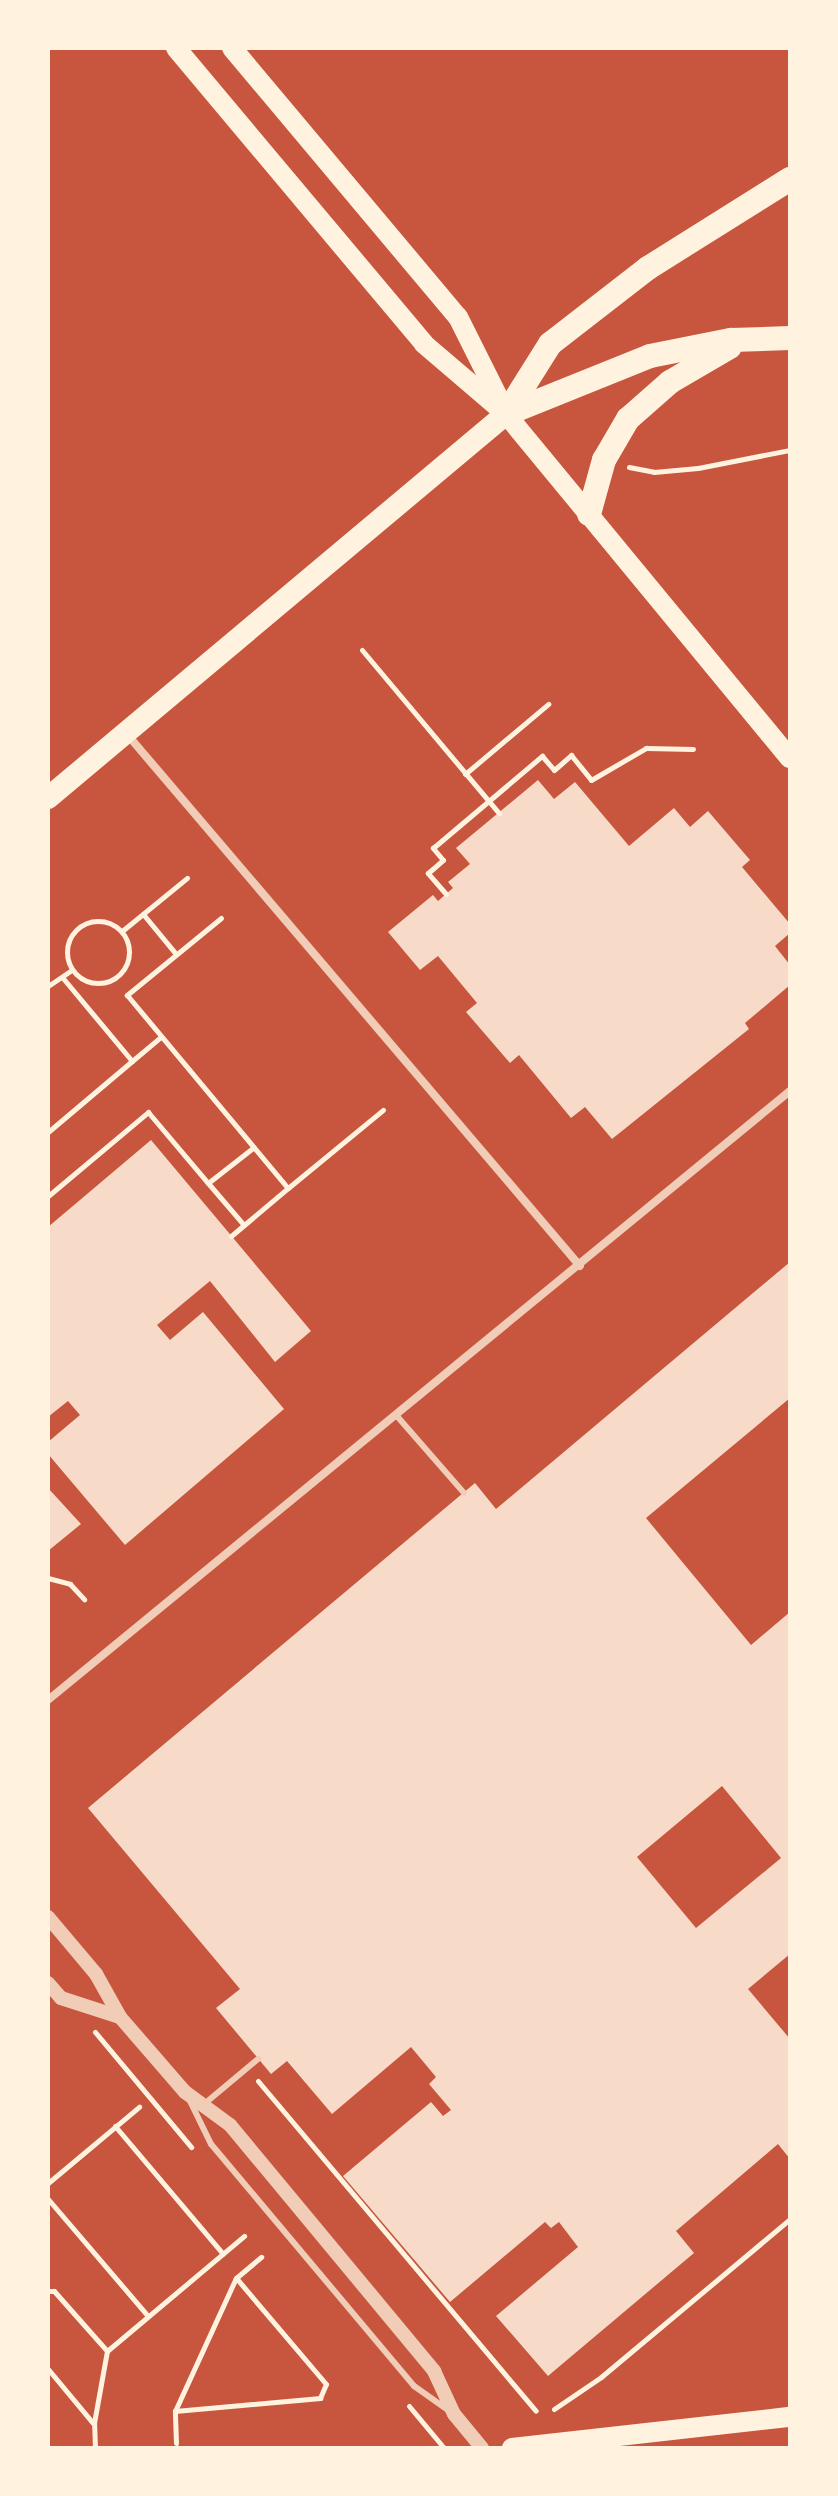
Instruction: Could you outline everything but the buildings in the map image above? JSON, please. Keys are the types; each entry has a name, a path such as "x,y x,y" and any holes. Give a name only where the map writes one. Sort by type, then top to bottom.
{"highway":[{"path":"48,798 506,414 550,344 648,268 790,179"},
{"path":"506,414 650,356 750,339 790,338"},
{"path":"589,514 604,460 628,419 679,376 750,339"}],"main road":[{"path":"176,48 424,344 506,414 790,758"},
{"path":"232,48 458,317 506,414"},
{"path":"512,2448 790,2417"}],"street":[{"path":"126,733 580,1266"},
{"path":"48,1700 790,1091"},
{"path":"48,1917 96,1974 120,2017 185,2092 230,2125 434,2371 454,2414 482,2448"},
{"path":"48,1983 61,1998 120,2017"}],"lane":[{"path":"396,1415 464,1493"},
{"path":"203,2105 258,2059"},
{"path":"185,2092 211,2144 414,2386 454,2414"}],"path":[{"path":"624,466 654,472 698,468 790,450"},
{"path":"362,650 499,813"},
{"path":"465,774 548,704"},
{"path":"446,894 428,873 443,860 433,848 542,756 554,770 571,755 591,780 646,748 693,749"},
{"path":"122,931 187,878"},
{"path":"143,914 176,954"},
{"path":"221,918 127,995 288,1188"},
{"path":"100,920 122,931 129,955 121,973 92,983 72,970 68,941 81,925 100,920"},
{"path":"48,986 72,970"},
{"path":"62,977 132,1061"},
{"path":"48,1132 161,1037"},
{"path":"231,1236 383,1110"},
{"path":"48,1196 148,1112 244,1225"},
{"path":"208,1183 254,1147"},
{"path":"48,1578 70,1584 84,1599"},
{"path":"86,2007 95,2032 179,2133"},
{"path":"247,2068 536,2411"},
{"path":"48,2183 139,2107"},
{"path":"115,2126 223,2254"},
{"path":"48,2199 148,2316"},
{"path":"554,2409 601,2377 790,2219"},
{"path":"95,2448 94,2423 107,2351 244,2236"},
{"path":"176,2443 175,2411 236,2278 261,2257"},
{"path":"175,2411 320,2398 326,2384 236,2278"},
{"path":"48,2291 54,2291 107,2351"},
{"path":"48,2369 94,2423"},
{"path":"407,2404 444,2448"}]}
